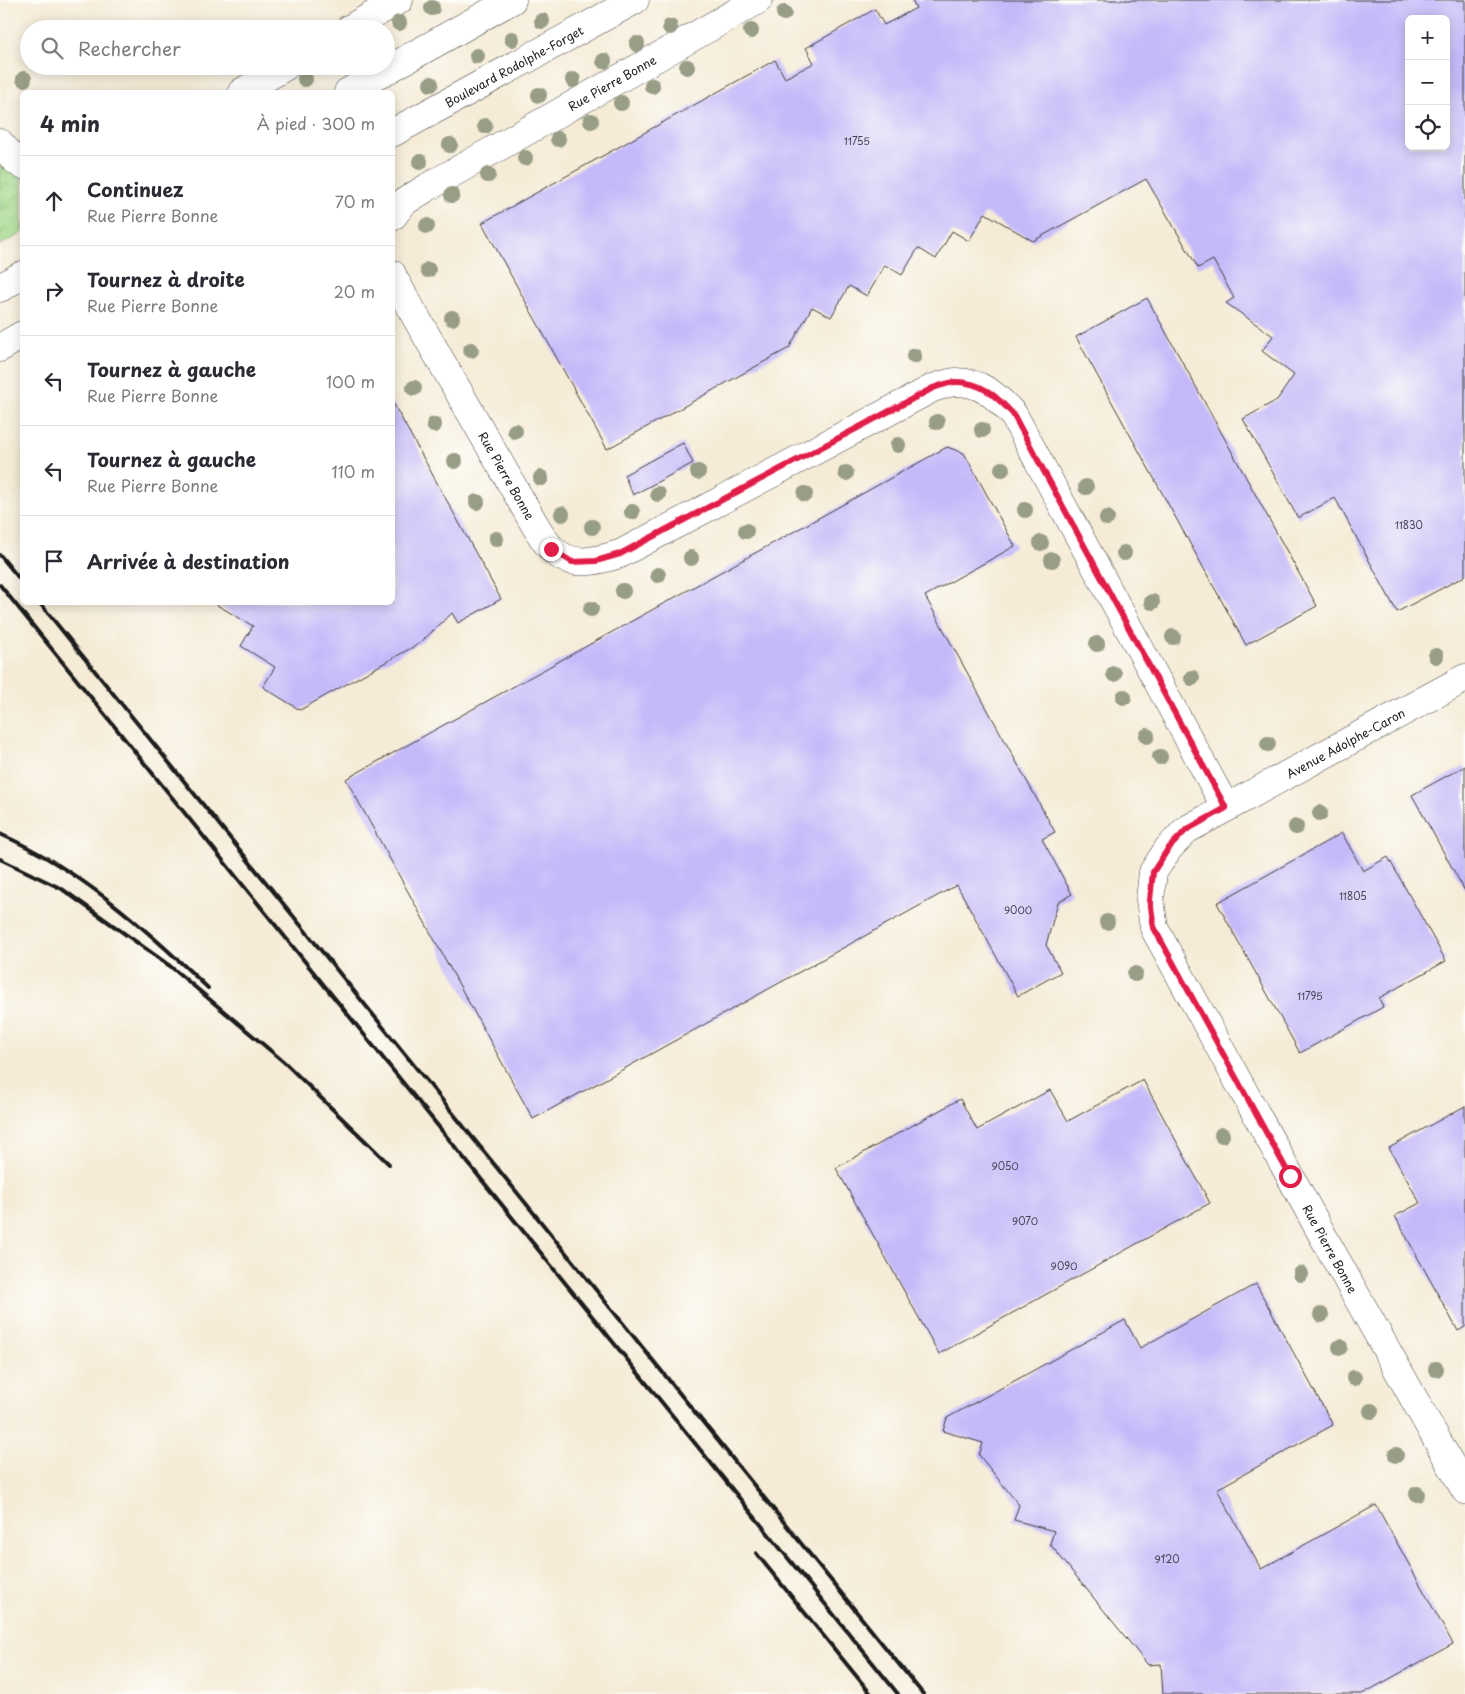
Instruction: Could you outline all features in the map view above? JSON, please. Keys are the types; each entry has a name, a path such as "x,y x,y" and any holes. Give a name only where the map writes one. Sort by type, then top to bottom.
{"street":[{"path":"365,20 399,0"},
{"path":"395,66 512,0"},
{"name":"Boulevard Rodolphe-Forget","path":"395,131 635,0"},
{"name":"Rue Pierre Bonne","path":"395,213 404,202 428,187 758,0"},
{"path":"245,90 271,75"},
{"path":"352,90 378,75"},
{"path":"0,143 20,164"},
{"path":"0,288 20,276"},
{"name":"Rue Pierre Bonne","path":"395,281 535,525 551,549 572,562 596,561 620,554 933,388 955,382 978,386 996,396 1013,414 1226,808 1186,830 1168,849 1153,872 1150,900 1154,928 1334,1256 1465,1488"},
{"path":"0,348 20,337"},
{"name":"Avenue Adolphe-Caron","path":"1226,808 1465,678"}],"green space":[{"path":"0,142 20,159 20,234 0,245"}],"building":[{"path":"912,0 1465,0 1465,576 1397,612 1335,498 1298,518 1243,419 1277,400 1294,375 1262,351 1273,336 1226,303 1234,298 1213,260 1198,268 1146,179 1033,241 985,213 969,241 952,231 936,259 918,248 902,275 885,265 867,296 849,286 831,317 812,307 789,348 607,449 482,223 775,60 785,78 814,63 806,48 875,9 884,25 916,8"},
{"path":"1147,298 1317,606 1246,645 1076,337"},
{"path":"395,406 501,599 458,623 452,613 420,643 300,710 263,687 275,667 241,646 253,626 217,605 395,605"},
{"path":"683,443 693,463 633,495 624,475"},
{"path":"947,447 964,453 1015,546 925,596 1055,832 1042,839 1072,894 1058,902 1046,945 1061,972 1018,996 957,885 533,1119 346,779"},
{"path":"1465,766 1465,891 1412,795"},
{"path":"1342,833 1363,871 1388,857 1446,961 1379,998 1383,1007 1300,1053 1217,903"},
{"path":"1143,1080 1210,1203 939,1354 836,1168 960,1099 977,1130 1050,1090 1068,1121"},
{"path":"1465,1106 1465,1327 1458,1331 1395,1216 1420,1203 1389,1148"},
{"path":"1256,1284 1333,1425 1217,1489 1261,1569 1376,1505 1453,1644 1362,1694 1163,1694 1161,1664 1148,1665 1050,1544 1054,1531 1014,1520 1019,1505 979,1455 983,1443 943,1431 947,1418 1125,1320 1140,1348"}],"railway":[{"path":"0,555 20,580"},
{"path":"0,585 898,1694"},
{"path":"41,605 923,1694"},
{"path":"0,834 29,848 84,882 136,922 208,988"},
{"path":"0,859 62,889 170,966 284,1062 389,1164"},
{"path":"756,1553 871,1694"}],"route":[{"path":"551,549 572,562 596,561 620,554 933,388 955,382 978,386 996,396 1013,414 1226,808 1186,830 1168,849 1153,872 1150,900 1154,928 1290,1176"}]}
